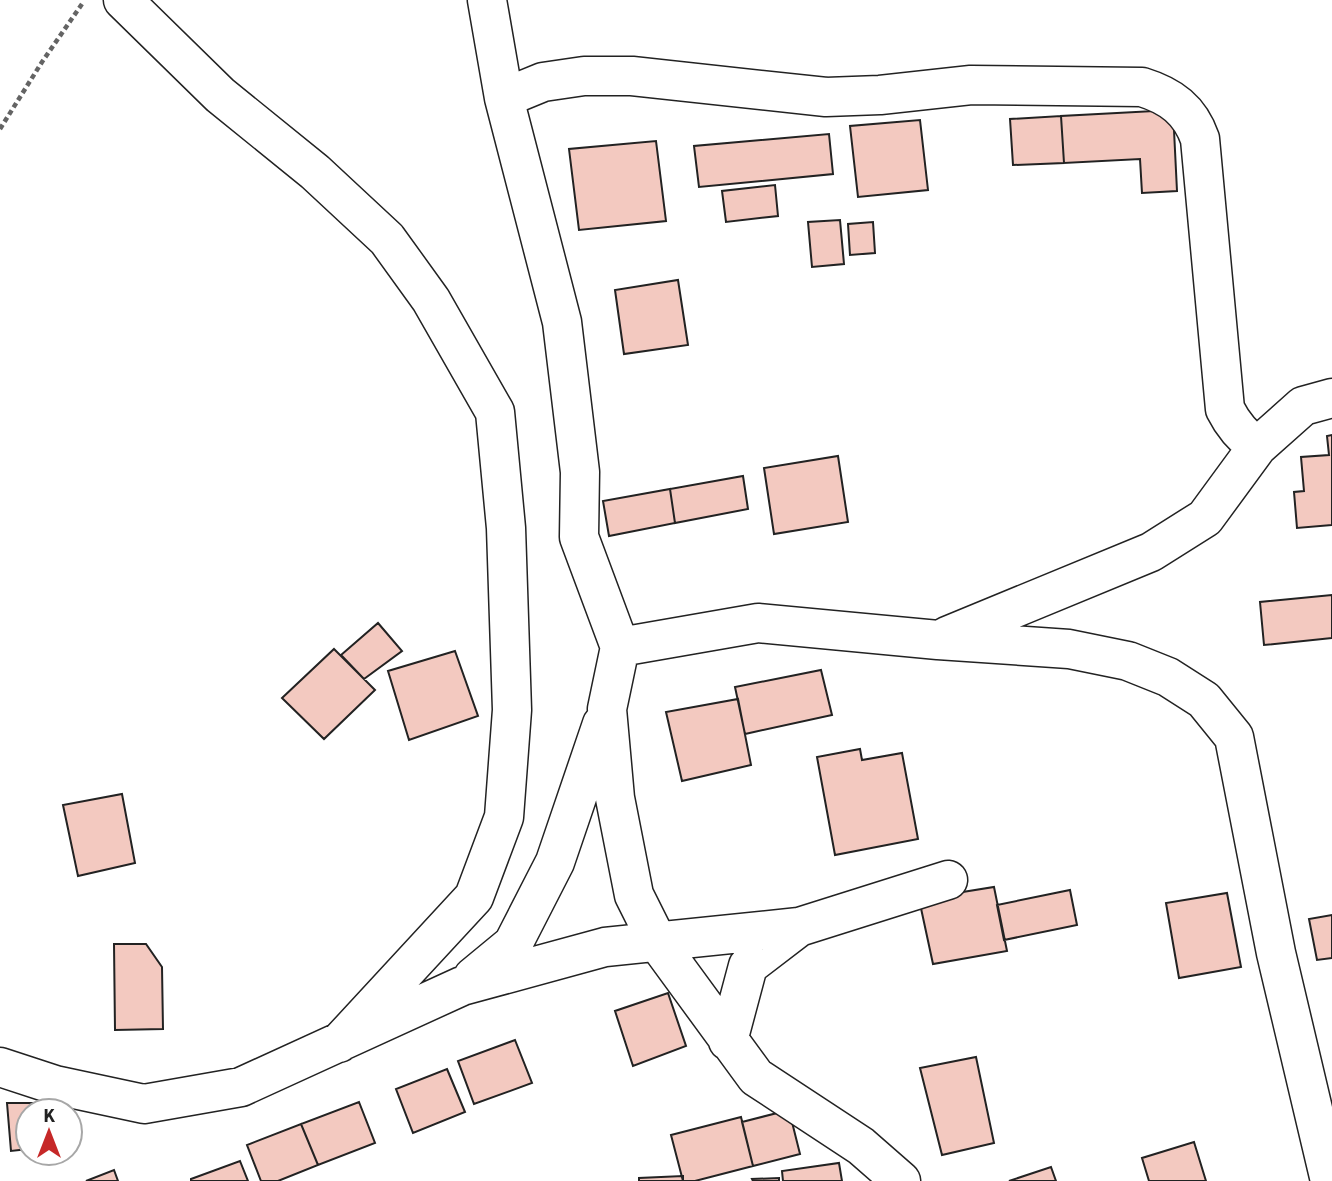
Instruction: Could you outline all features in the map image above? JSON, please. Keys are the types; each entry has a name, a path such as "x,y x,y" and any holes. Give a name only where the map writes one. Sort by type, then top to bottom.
{"street":[{"path":"123,0 220,95 315,172 387,239 431,300 495,412 506,528 512,710 504,817 474,897 340,1043"},
{"path":"462,986 513,944 555,862 607,709 620,647 579,537 580,472 562,322 504,98 487,0"},
{"path":"504,98 543,82 584,76 632,76 825,97 880,95 971,85 1142,87 1160,92 1188,114 1200,139 1225,409 1243,437 1257,447"},
{"path":"938,640 1151,552 1205,517 1257,447 1303,406 1332,398"},
{"path":"620,647 758,623 1069,649 1128,661 1168,677 1204,700 1234,737 1276,953 1330,1181"},
{"path":"607,709 615,799 634,895 658,943 756,1077 861,1146 901,1181"},
{"path":"0,1068 55,1085 144,1104 241,1087 462,986 605,947 799,927 948,880"},
{"path":"728,1041 748,967 799,927"}],"path":[{"path":"0,129 85,0"}],"building":[{"path":"1173,110 1177,191 1142,193 1140,159 1064,163 1061,116"},
{"path":"1061,116 1064,163 1013,165 1010,119"},
{"path":"920,120 928,190 858,197 850,126"},
{"path":"829,134 833,174 699,187 694,146"},
{"path":"656,141 666,221 579,230 569,149"},
{"path":"775,185 778,216 726,222 722,191"},
{"path":"840,220 844,264 812,267 808,222"},
{"path":"873,222 875,253 850,255 848,224"},
{"path":"678,280 688,345 624,354 615,290"},
{"path":"1332,435 1332,525 1297,528 1294,492 1304,491 1301,457 1329,455 1327,436"},
{"path":"838,456 848,522 774,534 764,468"},
{"path":"743,476 748,509 675,523 670,489"},
{"path":"670,489 675,523 609,536 603,501"},
{"path":"1332,595 1332,638 1264,645 1260,602"},
{"path":"378,623 402,651 364,679 341,655"},
{"path":"334,649 375,690 324,739 282,698"},
{"path":"455,651 478,716 409,740 388,671"},
{"path":"821,670 832,715 745,734 735,687"},
{"path":"738,699 751,765 682,781 666,712"},
{"path":"860,749 862,760 902,753 918,839 835,855 817,757"},
{"path":"122,794 135,863 78,876 63,805"},
{"path":"994,887 1007,951 933,964 919,899"},
{"path":"1070,890 1077,925 1004,940 997,905"},
{"path":"1227,893 1241,967 1179,978 1166,903"},
{"path":"1332,915 1332,958 1317,960 1309,919"},
{"path":"114,944 146,944 162,967 163,1029 115,1030"},
{"path":"668,993 686,1046 633,1066 615,1011"},
{"path":"515,1040 532,1083 474,1104 458,1061"},
{"path":"976,1057 994,1143 942,1155 920,1068"},
{"path":"447,1069 465,1112 413,1133 396,1089"},
{"path":"359,1102 375,1143 318,1165 301,1124"},
{"path":"7,1103 14,1103 14,1151 11,1151"},
{"path":"789,1110 800,1154 753,1166 742,1122"},
{"path":"741,1117 753,1166 695,1181 683,1181 671,1135"},
{"path":"301,1124 318,1165 278,1181 261,1181 247,1145"},
{"path":"1194,1142 1206,1181 1149,1181 1142,1158"},
{"path":"240,1161 248,1181 191,1181 191,1179"},
{"path":"839,1163 842,1181 783,1181 782,1171"},
{"path":"1051,1167 1056,1181 1009,1181"},
{"path":"114,1170 118,1181 86,1181"},
{"path":"683,1176 683,1181 639,1181 639,1178"},
{"path":"779,1178 779,1181 752,1179"}]}
